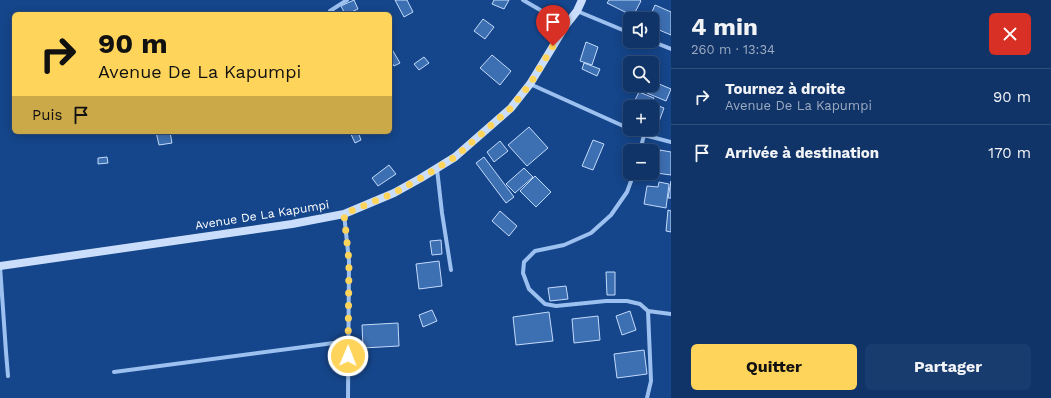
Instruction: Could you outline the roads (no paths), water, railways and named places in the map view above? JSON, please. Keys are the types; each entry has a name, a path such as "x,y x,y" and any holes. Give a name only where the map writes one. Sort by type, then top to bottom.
{"main road":[{"name":"Avenue De La Kapumpi","path":"0,266 292,224 344,214 394,193 455,157 511,108 530,84 566,25 577,11 582,0"}],"street":[{"path":"330,12 347,0"},
{"path":"523,0 566,25"},
{"path":"577,11 623,29"},
{"path":"659,44 671,49"},
{"path":"530,84 623,126"},
{"path":"648,136 671,142"},
{"path":"437,168 451,270"},
{"path":"631,180 627,192 610,215 591,233 564,245 535,251 524,262 523,273 529,289 545,304 556,306 606,301 627,301 640,304 648,311 671,314"},
{"path":"344,214 349,261 348,398"},
{"path":"0,266 8,376"},
{"path":"647,398 651,381 648,311"},
{"path":"114,372 349,342"}]}
